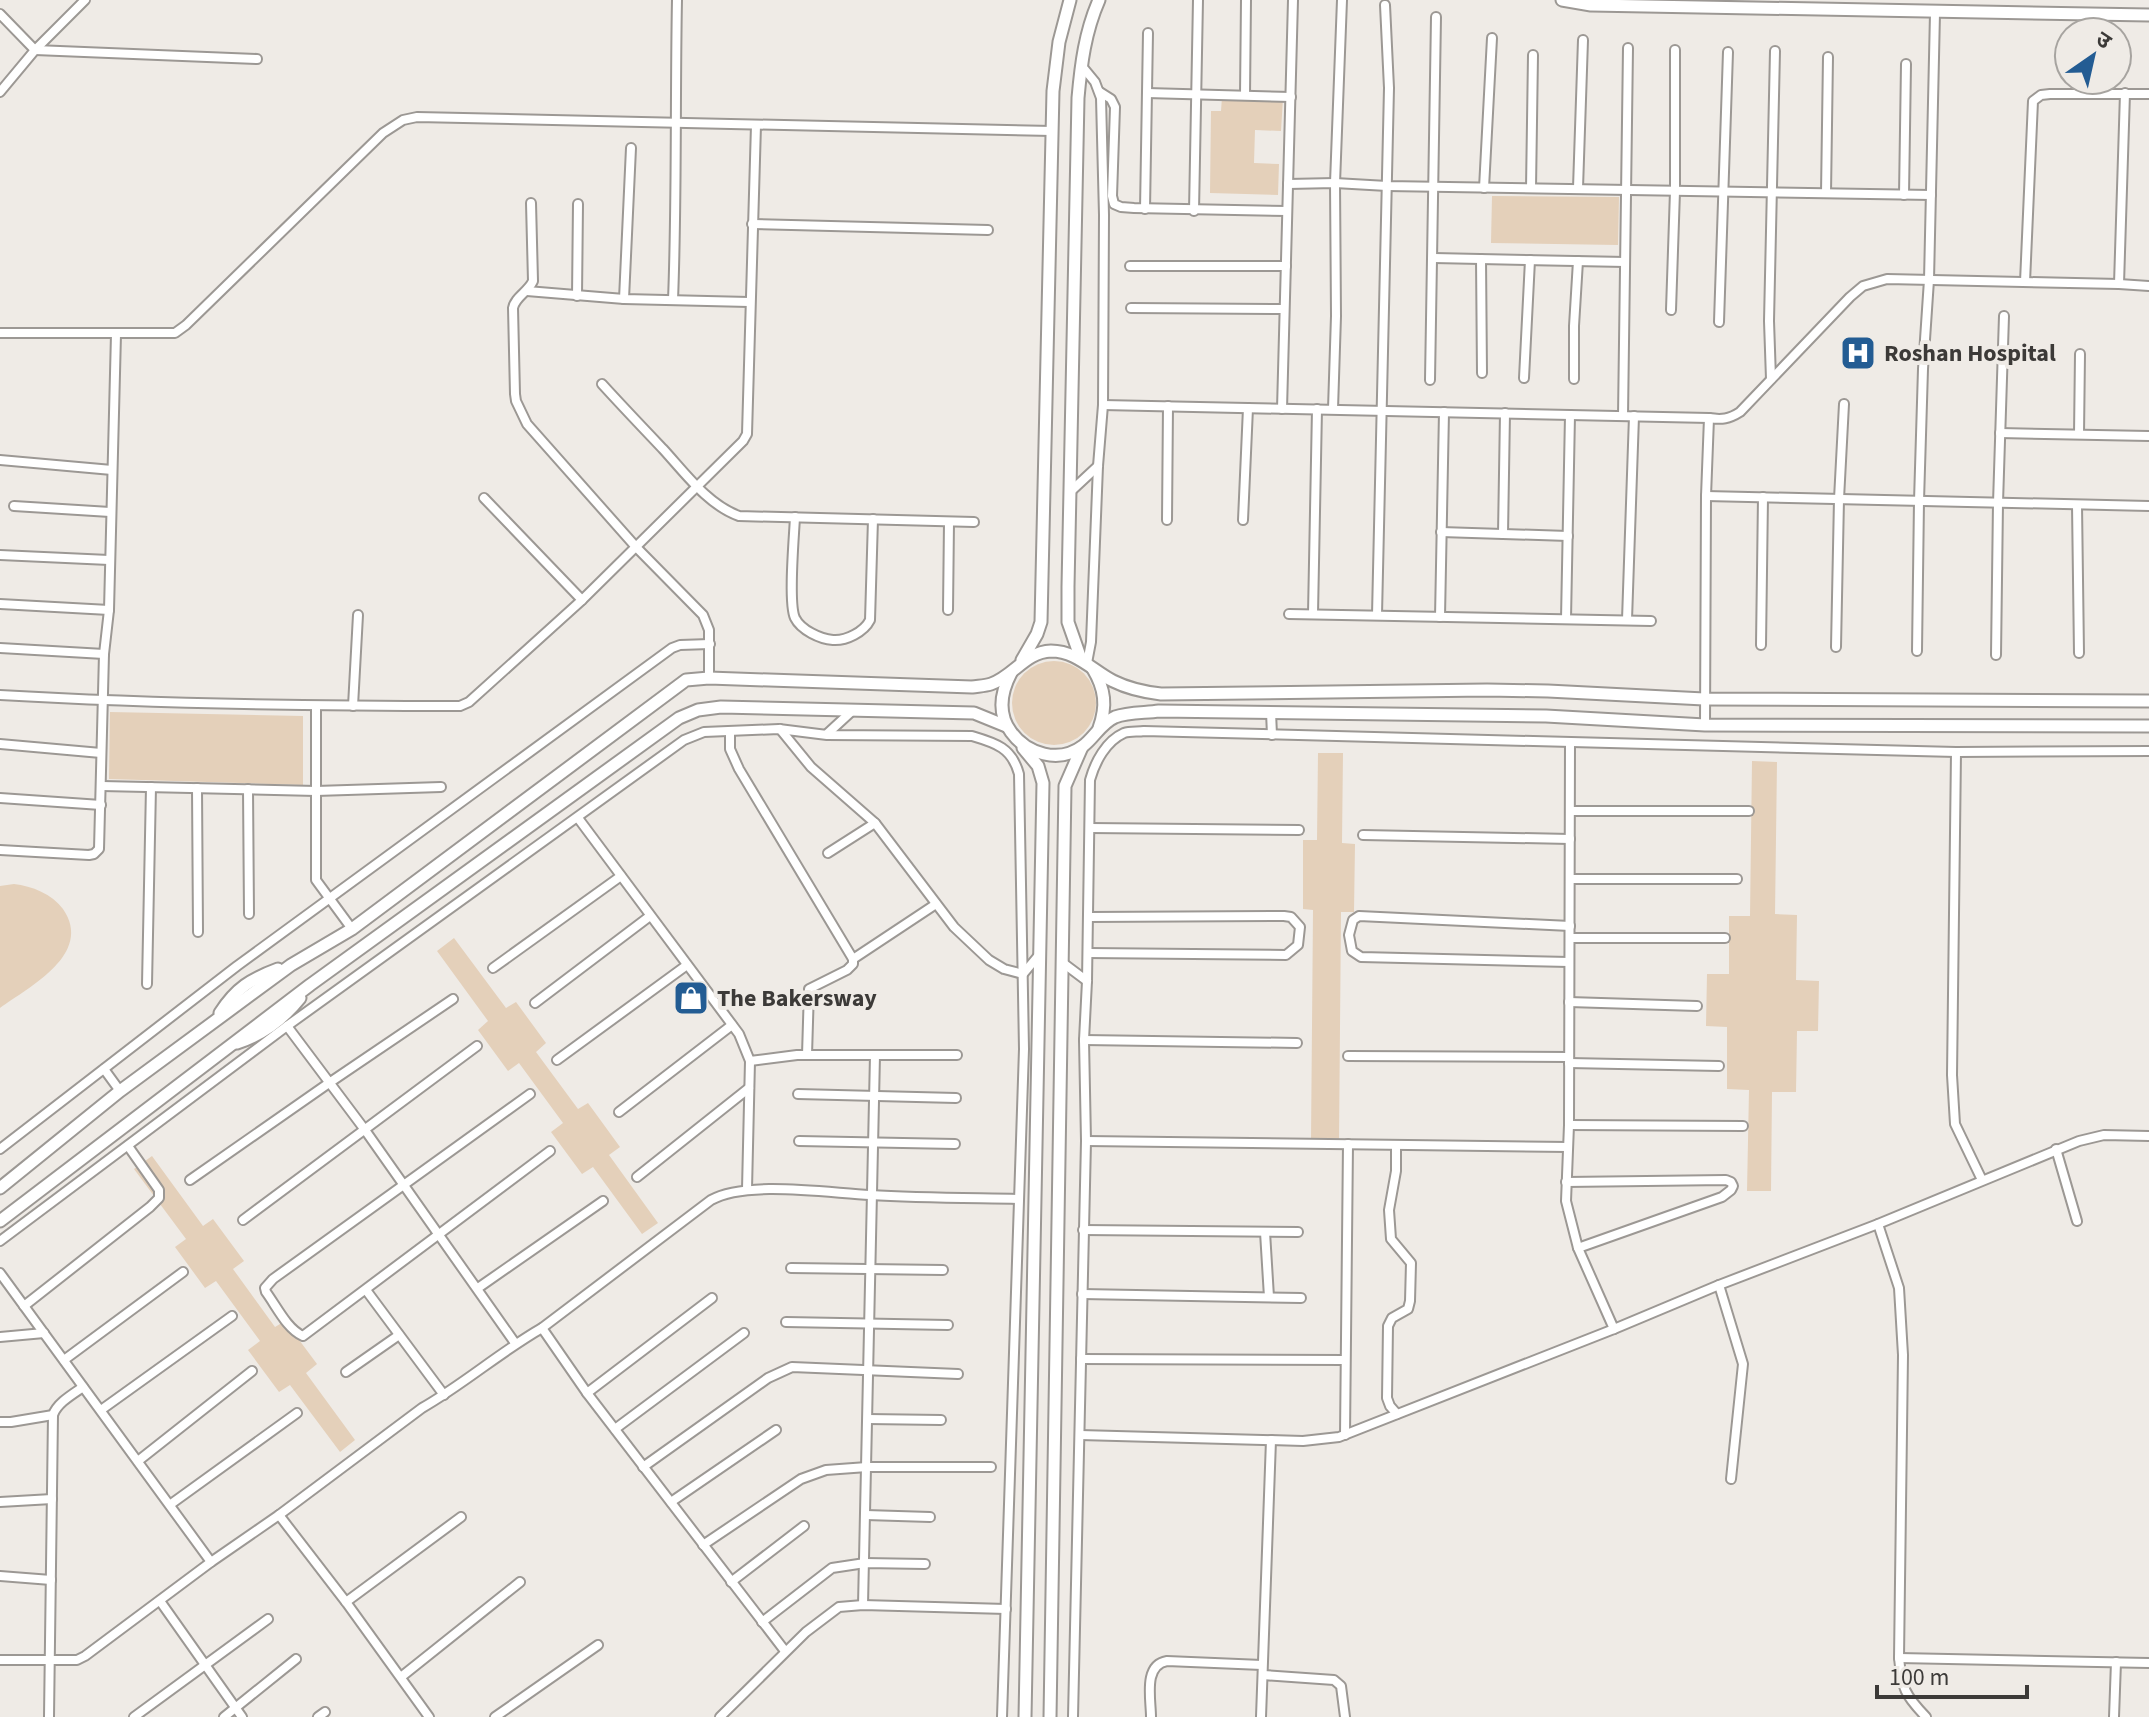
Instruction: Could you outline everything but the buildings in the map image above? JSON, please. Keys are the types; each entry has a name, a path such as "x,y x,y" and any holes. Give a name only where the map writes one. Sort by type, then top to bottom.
{"street":[{"path":"0,92 35,50 85,0"},
{"path":"673,300 677,206 677,0"},
{"path":"1025,1717 1043,783 1038,766 1006,726 1001,708 1003,689 1037,634 1041,622 1053,91 1059,42 1070,0"},
{"path":"1099,0 1091,17 1081,64 1077,130 1068,622 1105,695 1105,713 1099,729"},
{"path":"1194,211 1198,0"},
{"path":"1245,95 1246,0"},
{"path":"1282,409 1293,0"},
{"path":"1333,409 1335,183 1342,0"},
{"path":"1562,0 1591,5 2149,15"},
{"path":"1377,615 1389,88 1385,5"},
{"path":"1917,651 1935,13"},
{"path":"0,14 35,50 257,59"},
{"path":"1430,380 1436,17"},
{"path":"1145,209 1148,33"},
{"path":"1484,188 1492,38"},
{"path":"1578,188 1583,40"},
{"path":"1623,416 1628,48"},
{"path":"1671,310 1675,50"},
{"path":"1771,379 1769,321 1775,51"},
{"path":"1719,322 1728,52"},
{"path":"1531,188 1533,55"},
{"path":"1826,193 1828,57"},
{"path":"1081,64 1100,92 1104,215 1103,405 1091,642 1087,663"},
{"path":"1904,195 1906,64"},
{"path":"1100,92 1111,99 1115,107 1114,204 1194,211 1287,211"},
{"path":"1147,93 1291,97"},
{"path":"2025,282 2033,101 2041,95 2053,94"},
{"path":"2119,284 2125,96"},
{"path":"0,333 175,333 383,133 403,120 417,117 1052,131"},
{"path":"0,695 316,706 460,706 469,702 582,600 747,434 756,125"},
{"path":"624,299 631,148"},
{"path":"1288,184 1931,195"},
{"path":"531,203 533,281 513,308 516,401 527,424 636,547 703,615 709,630 709,678"},
{"path":"577,296 578,204"},
{"path":"752,224 988,230"},
{"path":"1434,258 1625,262"},
{"path":"1481,259 1482,373"},
{"path":"1524,378 1530,260"},
{"path":"1574,379 1578,261"},
{"path":"1130,266 1286,266"},
{"path":"1103,405 1721,420 1740,412 1863,286 1887,279 2149,286"},
{"path":"527,291 624,299 749,302"},
{"path":"1131,308 1284,309"},
{"path":"1996,655 2004,316"},
{"path":"0,850 94,854 99,849 116,334"},
{"path":"2079,434 2080,354"},
{"path":"602,384 696,485 725,510 739,516 974,522"},
{"path":"1836,647 1844,404"},
{"path":"1167,520 1168,406"},
{"path":"1243,520 1248,408"},
{"path":"1313,614 1317,409"},
{"path":"1440,617 1444,412"},
{"path":"1503,534 1505,413"},
{"path":"1566,619 1570,415"},
{"path":"1627,620 1634,416"},
{"path":"1705,725 1709,418"},
{"path":"2000,433 2149,436"},
{"path":"0,460 112,470"},
{"path":"1070,492 1098,466"},
{"path":"1706,496 2149,506"},
{"path":"1761,645 1763,497"},
{"path":"484,498 582,600"},
{"path":"2077,505 2079,653"},
{"path":"14,506 110,512"},
{"path":"795,517 792,609 800,626 833,640 861,630 870,620 873,519"},
{"path":"948,610 949,522"},
{"path":"1441,532 1568,536"},
{"path":"0,555 109,560"},
{"path":"0,604 109,610"},
{"path":"1289,614 1651,621"},
{"path":"353,706 358,615"},
{"path":"0,1149 237,966 672,648 710,644"},
{"path":"0,648 104,654"},
{"path":"0,1188 120,1091 216,1020 231,996 258,976 291,965 352,929 680,683 691,679 972,687 992,683 1034,655 1051,651 1068,654 1113,681 1137,691 1161,694 1487,690 1704,699 2149,701"},
{"path":"316,706 316,880 352,929"},
{"path":"0,1221 226,1047 679,718 698,710 721,707 853,710 974,713 1006,726"},
{"path":"827,735 853,710"},
{"path":"1050,1717 1065,786 1082,747 1099,729 1115,717 1159,711 1534,716 1705,725 2149,726"},
{"path":"1271,712 1272,735"},
{"path":"779,729 811,767 875,823 954,927 989,960 1004,969 1023,974"},
{"path":"0,1241 287,1026 684,740 704,732 779,729 827,735 972,736 994,743 1007,751 1015,762 1019,782 1024,1049 1002,1717"},
{"path":"730,731 730,749 739,769 853,959 847,970 809,989 807,1055"},
{"path":"1073,1717 1086,1141 1084,1040 1090,780 1093,769 1111,743 1126,732 1956,752 2149,751"},
{"path":"1017,741 1032,751 1049,755 1066,754 1082,747"},
{"path":"1570,743 1566,1201 1578,1248 1614,1329"},
{"path":"0,744 101,753"},
{"path":"1956,752 1953,1118 1982,1180"},
{"path":"102,786 316,791 441,787"},
{"path":"147,984 151,787"},
{"path":"197,788 198,932"},
{"path":"248,789 249,914"},
{"path":"0,798 101,805"},
{"path":"1570,811 1749,811"},
{"path":"578,818 739,1034 750,1061 747,1189"},
{"path":"828,853 875,823"},
{"path":"1090,828 1299,830"},
{"path":"1363,835 1570,839"},
{"path":"493,968 621,876"},
{"path":"1570,879 1737,879"},
{"path":"853,959 936,904"},
{"path":"535,1003 650,916"},
{"path":"1088,917 1284,916 1291,917 1300,927 1298,945 1286,955 1088,953"},
{"path":"1569,962 1361,957 1352,951 1349,935 1353,920 1359,916 1570,926"},
{"path":"1570,938 1725,938"},
{"path":"1023,974 1039,955"},
{"path":"1063,963 1087,981"},
{"path":"557,1060 687,965"},
{"path":"190,1180 453,999"},
{"path":"1569,1002 1697,1006"},
{"path":"619,1112 732,1025"},
{"path":"287,1026 365,1130 515,1343"},
{"path":"1084,1040 1297,1043"},
{"path":"243,1220 477,1046"},
{"path":"750,1061 807,1055 957,1055"},
{"path":"863,1605 875,1055"},
{"path":"1348,1056 1719,1066"},
{"path":"104,1069 120,1091"},
{"path":"637,1177 749,1088"},
{"path":"530,1094 273,1279 265,1288 266,1292 292,1327 303,1336 550,1151"},
{"path":"798,1094 956,1098"},
{"path":"1569,1125 1743,1126"},
{"path":"1080,1435 1303,1441 1345,1435 1878,1224 2056,1149 2104,1135 2149,1136"},
{"path":"799,1141 955,1144"},
{"path":"1086,1141 1568,1147"},
{"path":"1345,1435 1348,1144"},
{"path":"1396,1145 1396,1171 1389,1210 1391,1239 1409,1260 1411,1267 1410,1305 1392,1318 1388,1326 1387,1398 1397,1414"},
{"path":"24,1306 159,1198 159,1190 128,1146"},
{"path":"2056,1149 2077,1221"},
{"path":"1566,1182 1726,1180 1733,1186 1722,1197 1578,1248"},
{"path":"0,1660 77,1660 85,1656 422,1408 515,1343 542,1328 722,1193 747,1189 1018,1199"},
{"path":"478,1288 603,1201"},
{"path":"1878,1224 1902,1307 1901,1683 1926,1717"},
{"path":"1083,1230 1298,1232"},
{"path":"1265,1232 1269,1297"},
{"path":"791,1268 943,1270"},
{"path":"64,1360 183,1272"},
{"path":"0,1273 211,1562"},
{"path":"1719,1285 1743,1364 1731,1479"},
{"path":"366,1290 444,1395"},
{"path":"1082,1294 1301,1298"},
{"path":"587,1393 712,1298"},
{"path":"101,1410 232,1316"},
{"path":"786,1322 948,1325"},
{"path":"542,1328 587,1393 785,1651"},
{"path":"0,1337 44,1333"},
{"path":"615,1429 744,1333"},
{"path":"346,1372 399,1335"},
{"path":"1081,1359 1345,1360"},
{"path":"643,1467 768,1378 792,1367 958,1374"},
{"path":"138,1461 252,1371"},
{"path":"49,1717 53,1415 58,1406 83,1387"},
{"path":"171,1504 297,1413"},
{"path":"0,1422 53,1415"},
{"path":"868,1419 941,1420"},
{"path":"671,1502 776,1430"},
{"path":"1261,1717 1271,1440"},
{"path":"703,1545 801,1479 826,1470 991,1467"},
{"path":"0,1502 52,1499"},
{"path":"279,1515 429,1717"},
{"path":"866,1515 930,1517"},
{"path":"346,1602 461,1517"},
{"path":"731,1582 804,1526"},
{"path":"762,1622 832,1568 865,1563 925,1564"},
{"path":"0,1576 51,1580"},
{"path":"401,1677 520,1582"},
{"path":"160,1601 242,1717"},
{"path":"720,1717 785,1651 839,1607 1006,1609"},
{"path":"134,1717 268,1619"},
{"path":"495,1717 598,1645"},
{"path":"1899,1658 2149,1663"},
{"path":"224,1717 296,1659"},
{"path":"1151,1717 1151,1675 1159,1662 1262,1665"},
{"path":"2114,1717 2116,1662"},
{"path":"1263,1675 1339,1682 1345,1717"}],"shaded area":[{"path":"1222,97 1283,98 1281,131 1255,130 1254,163 1279,164 1278,195 1210,193 1211,111 1221,111"},
{"path":"1492,196 1619,197 1618,245 1491,243"},
{"path":"1046,661 1062,661 1078,668 1089,679 1096,703 1093,719 1084,733 1062,745 1046,745 1030,738 1019,727 1012,711 1012,695 1019,679 1030,668"},
{"path":"110,712 303,716 303,785 109,779"},
{"path":"1318,753 1343,753 1342,843 1355,844 1354,912 1341,912 1339,1142 1311,1141 1313,910 1303,909 1303,840 1317,840"},
{"path":"1752,761 1777,762 1775,914 1797,915 1796,980 1819,981 1818,1031 1797,1031 1796,1092 1772,1092 1771,1191 1747,1191 1749,1090 1727,1089 1727,1027 1706,1026 1707,974 1729,974 1729,916 1750,916"},
{"path":"14,884 41,892 63,909 70,925 70,940 54,968 0,1008 0,886"},
{"path":"454,938 506,1008 516,1002 546,1043 536,1052 578,1109 588,1103 620,1147 609,1155 658,1223 642,1234 593,1167 582,1174 551,1132 563,1123 519,1063 508,1071 478,1030 488,1021 437,951"},
{"path":"152,1156 203,1226 213,1219 244,1261 233,1269 275,1327 285,1321 317,1364 306,1373 355,1440 340,1452 290,1385 279,1392 248,1350 260,1341 216,1281 205,1288 175,1247 186,1239 134,1169"}],"place":[{"name":"Roshan Hospital","path":"1858,353"},
{"name":"The Bakersway","path":"691,998"}]}
